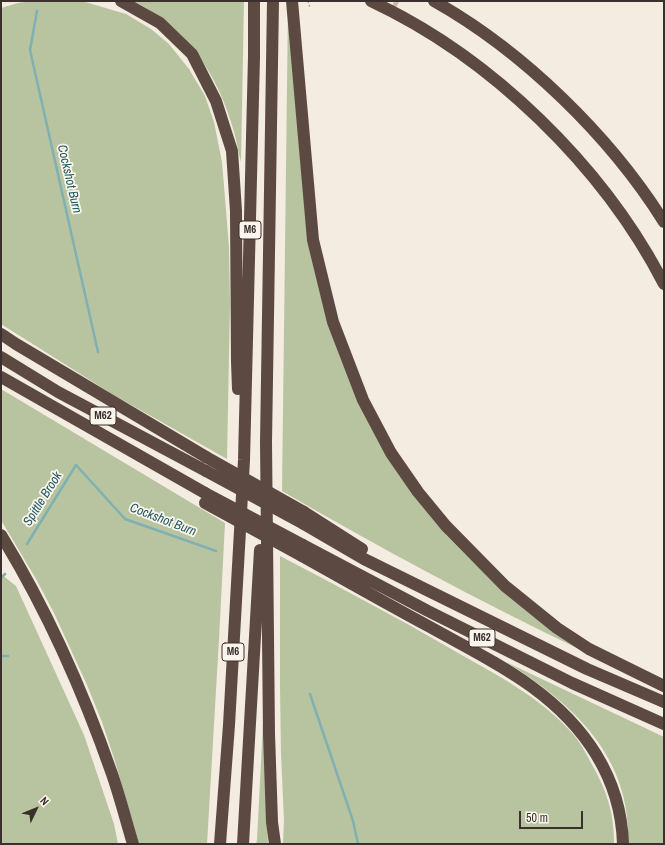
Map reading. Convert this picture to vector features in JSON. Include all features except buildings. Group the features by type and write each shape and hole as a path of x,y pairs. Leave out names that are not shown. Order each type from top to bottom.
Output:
{"highway":[{"path":"121,1 160,23 192,54 216,101 232,151 236,211 236,361 244,460"},
{"name":"M6","path":"220,844 229,725 244,460 254,57 254,1"},
{"name":"M6","path":"243,844 266,442 273,1"},
{"path":"292,1 313,240 333,322 363,400 391,453 418,492 446,526 505,586 557,628 589,649 664,686"},
{"path":"371,1 395,6 503,87 549,129 615,205 654,265 664,284"},
{"path":"434,1 481,31 521,62 551,89 595,133 634,179 664,222"},
{"path":"1,334 206,457 304,512 412,581"},
{"name":"M62","path":"1,357 58,392 304,524 364,559 412,581 588,669 664,702"},
{"name":"M62","path":"1,377 138,456 205,498 302,551 428,611 572,683 664,724"},
{"path":"266,442 269,734 272,822 275,844"},
{"path":"1,535 21,567 54,630 80,688 112,775 133,844"},
{"path":"302,551 493,662 532,686 558,708 582,734 600,758 612,784 619,809 623,844"}],"path":[{"path":"308,1 310,8"}],"green space":[{"path":"31,1 82,1 126,14 151,29 169,44 189,69 205,96 214,122 222,162 229,247 230,303 227,459 112,394 1,324 1,8"},
{"path":"134,1 244,1 241,162 227,111 210,73 185,40 153,13"},
{"path":"288,6 303,188 340,357 446,535 509,597 581,650 430,574 282,491"},
{"path":"1,389 225,523 207,844 139,844 114,758 102,722 87,685 54,613 1,520"},
{"path":"280,556 389,614 485,668 531,697 559,720 575,736 596,771 605,791 611,811 614,844 283,844 284,820 280,688"},
{"path":"1,574 16,586 84,735 114,824 118,844 1,844"},
{"path":"506,662 664,737 664,844 628,844 627,813 620,785 609,760 594,736 576,715 554,696 531,678"},
{"path":"263,723 268,844 256,844 257,840"}],"waterway":[{"name":"Cockshot Burn","path":"37,11 30,50 98,352"},
{"name":"Cockshot Burn","path":"27,544 76,465 125,519 216,551"},
{"name":"Spittle Brook","path":"1,578 5,574"},
{"path":"1,656 8,656"},
{"name":"Cockshot Burn","path":"310,694 353,821 358,844"}]}
